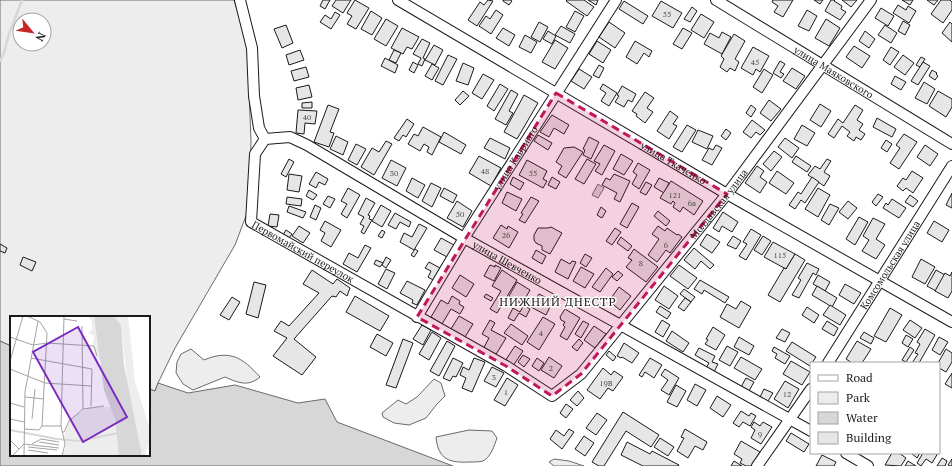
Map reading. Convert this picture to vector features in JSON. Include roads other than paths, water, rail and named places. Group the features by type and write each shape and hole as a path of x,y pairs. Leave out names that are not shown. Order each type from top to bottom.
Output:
{"street":[{"path":"240,0 252,48 254,96 259,128 265,139"},
{"name":"улица Ткаченко","path":"398,0 728,194 881,280 952,322"},
{"name":"улица Кавриаго","path":"417,317 464,238 616,0"},
{"name":"улица Маяковского","path":"716,0 952,144"},
{"name":"Молдавская улица","path":"552,396 582,374 620,325 728,194 870,0"},
{"name":"улица Шевченко","path":"265,139 290,137 307,145 464,238 791,419 810,431"},
{"name":"Первомайский переулок","path":"265,139 255,154 251,222 506,366 552,396"},
{"name":"Комсомольская улица","path":"829,362 952,166"},
{"path":"757,466 810,390"},
{"path":"848,454 868,466"}],"water":[{"path":"598,184 604,188 598,198 592,195"},
{"path":"0,341 10,346 10,456 150,456 150,389 155,391 158,383 188,393 235,385 298,403 325,399 337,422 453,466 0,466"}],"waterway":[{"path":"0,61 22,0"}],"district":[{"name":"НИЖНИЙ ДНЕСТР","path":"558,302"}]}
